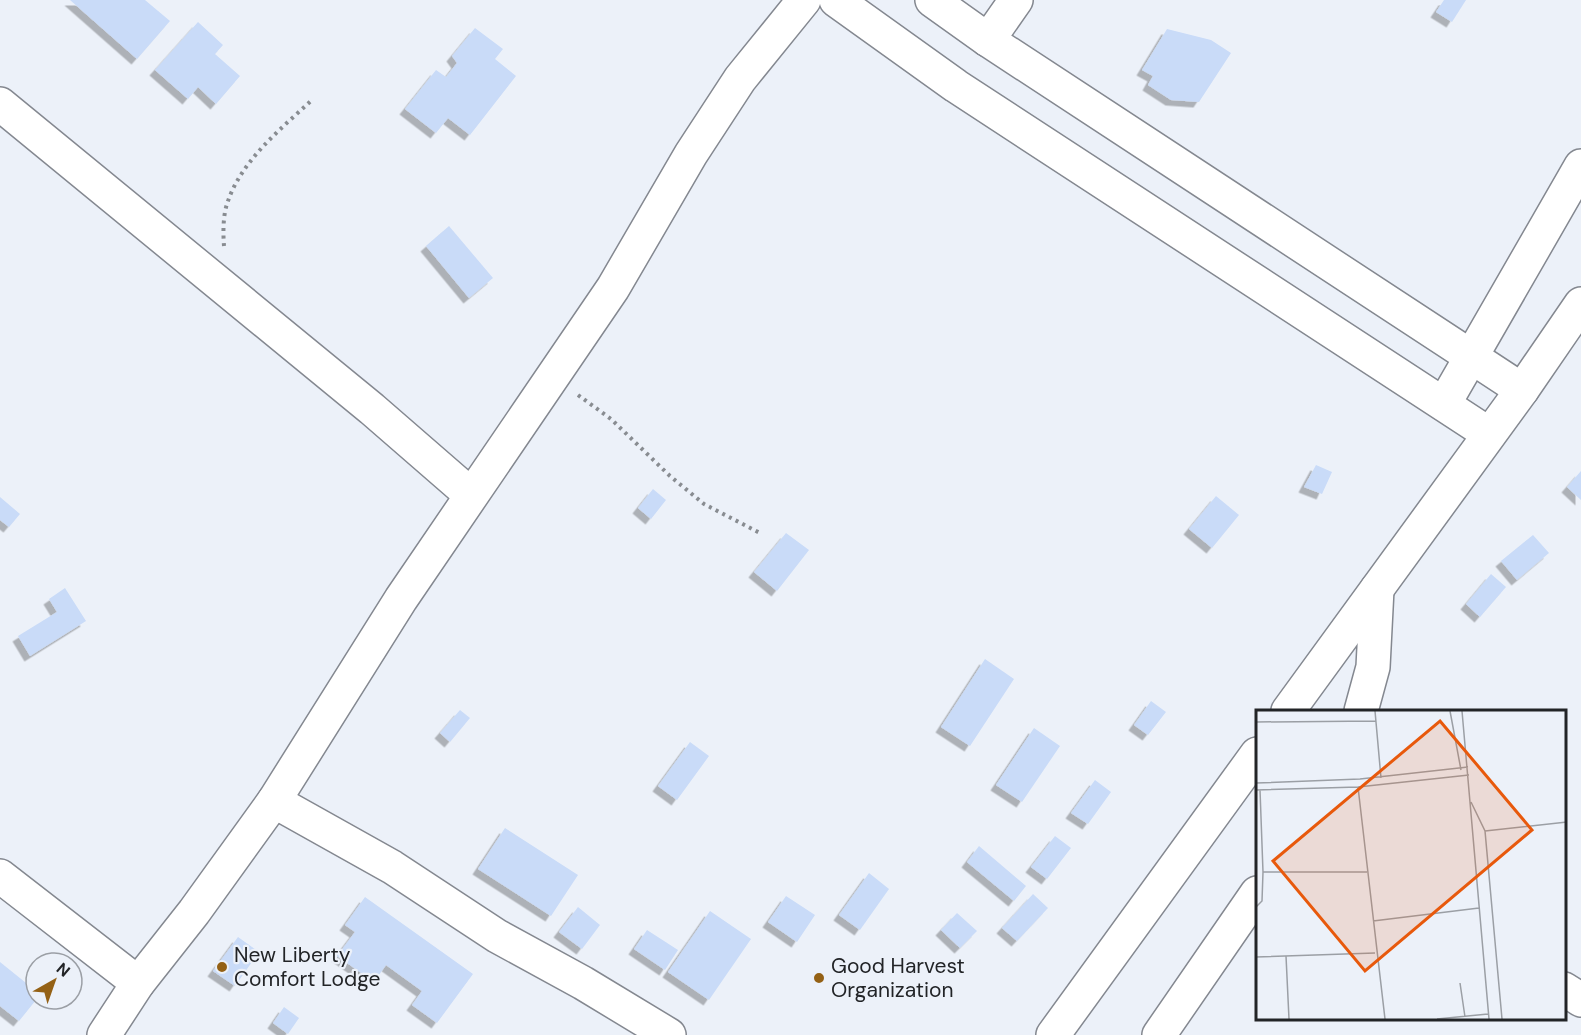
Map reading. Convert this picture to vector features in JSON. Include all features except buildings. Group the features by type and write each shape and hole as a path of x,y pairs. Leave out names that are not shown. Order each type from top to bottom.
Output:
{"main road":[{"path":"104,1035 138,983 194,912 274,801 401,599 613,288 691,154 740,79 804,0"},
{"path":"836,0 966,92 1489,434"},
{"path":"932,0 988,40 1522,390"},
{"path":"988,40 1016,0"},
{"path":"0,104 372,409 471,495"},
{"path":"1444,405 1581,166"},
{"path":"1289,710 1522,390 1581,304"},
{"path":"1361,710 1373,667 1377,589"},
{"path":"1053,1035 1256,755"},
{"path":"274,801 392,867 497,936 583,983 669,1035"},
{"path":"0,876 138,983"},
{"path":"1159,1035 1256,894"},
{"path":"1566,990 1581,1000"}],"path":[{"path":"224,288 223,240 227,205 240,175 264,146 313,99"},
{"path":"552,375 611,419 670,476 704,504 760,533"}],"place":[{"name":"New Liberty Comfort Lodge","path":"222,967"},
{"name":"Good Harvest Organization","path":"819,978"}]}
